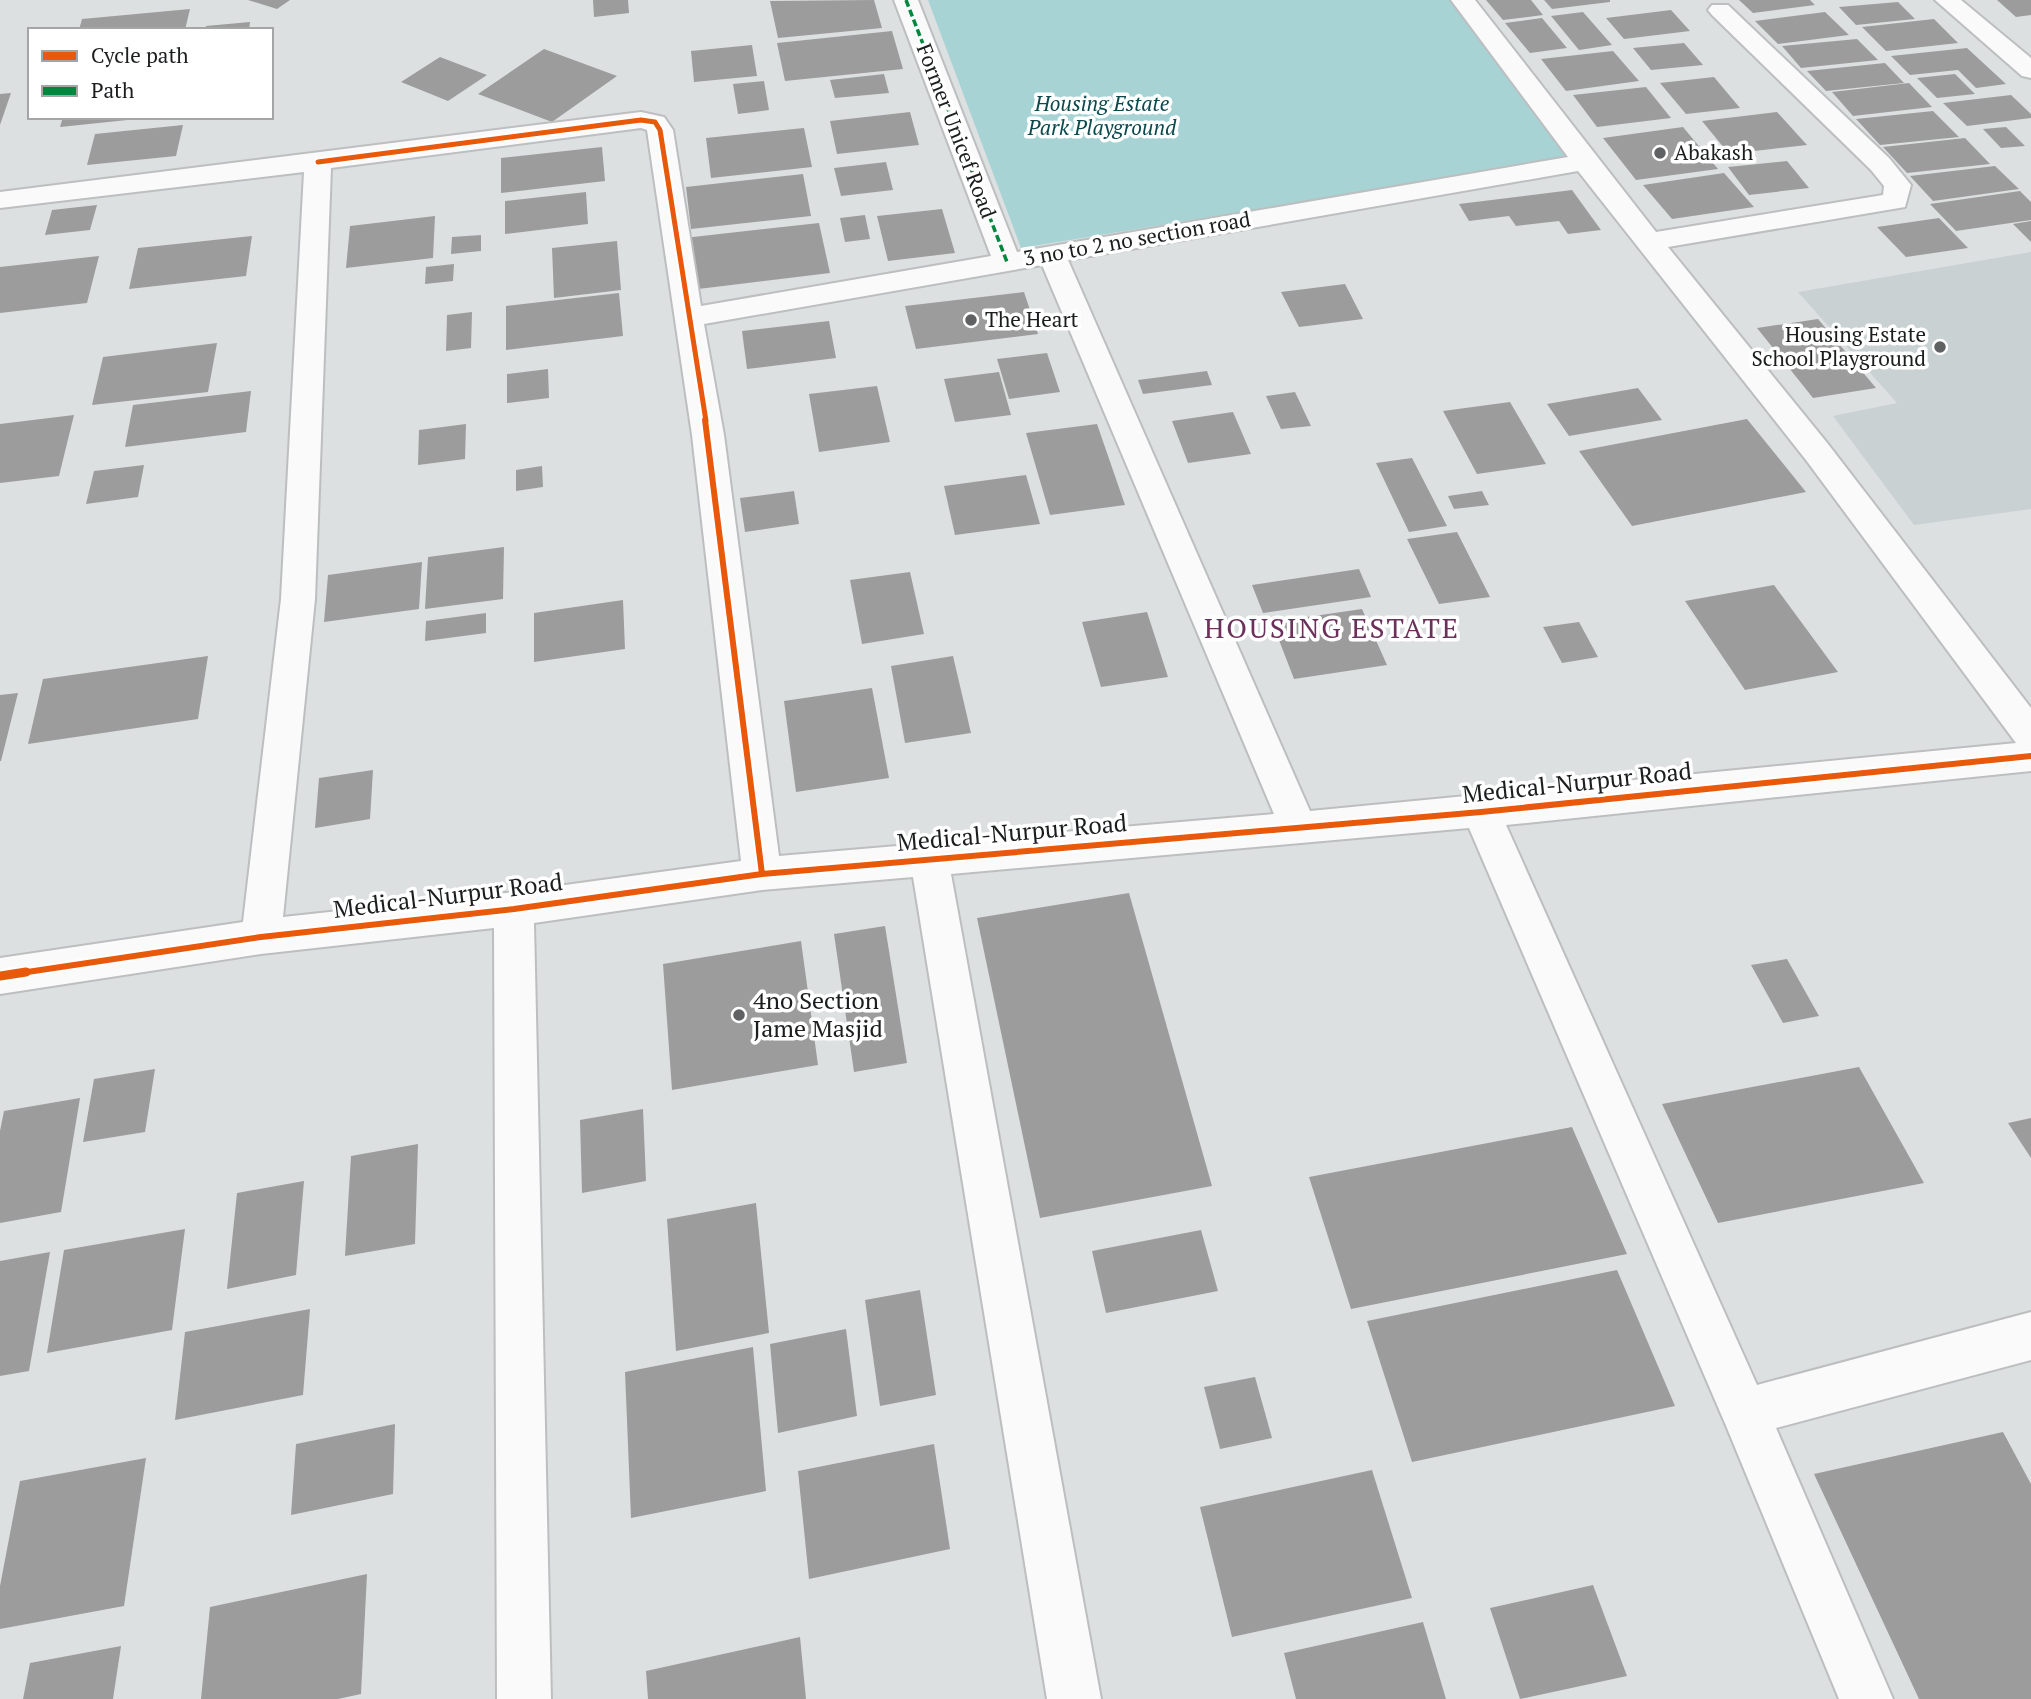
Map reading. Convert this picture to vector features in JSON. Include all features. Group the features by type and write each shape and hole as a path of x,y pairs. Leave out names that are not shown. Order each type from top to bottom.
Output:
{"street":[{"name":"Former Unicef Road","path":"905,0 1007,261"},
{"path":"1463,0 1585,162 1825,462 2031,735"},
{"path":"1947,0 2031,71"},
{"path":"1648,242 1895,201 1898,185 1880,164 1720,10"},
{"path":"0,200 641,120 655,122 660,130 727,571 762,874"},
{"path":"261,937 298,599 318,162"},
{"name":"3 no to 2 no section road","path":"689,317 1585,162"},
{"path":"1051,254 1299,829"},
{"name":"Medical-Nurpur Road","path":"0,976 261,937 514,909 762,874 1481,813 2031,756"},
{"path":"1481,813 1745,1412 1866,1699"},
{"path":"929,858 1074,1699"},
{"path":"514,909 524,1699"},
{"path":"1745,1412 2031,1336"}],"shaded area":[{"name":"Housing Estate School Playground","path":"2031,252 2031,509 1914,525 1833,416 1897,403 1798,292"}],"green space":[{"name":"Housing Estate Park Playground","path":"928,0 1457,0 1571,158 1021,248"}],"building":[{"path":"248,0 290,0 277,9"},
{"path":"593,0 628,0 629,13 594,17"},
{"path":"874,0 882,28 778,38 770,1"},
{"path":"1486,0 1531,0 1543,15 1503,20"},
{"path":"1544,0 1610,0 1610,2 1552,9"},
{"path":"1739,0 1810,0 1815,5 1753,13"},
{"path":"1997,0 2031,0 2031,15 2016,17"},
{"path":"1898,2 1915,19 1856,25 1839,7"},
{"path":"190,9 185,28 80,28 82,19"},
{"path":"1671,10 1690,31 1624,39 1606,18"},
{"path":"1583,12 1612,45 1579,50 1551,16"},
{"path":"1825,12 1849,35 1778,44 1755,21"},
{"path":"1542,18 1567,48 1530,53 1505,23"},
{"path":"1934,19 1958,43 1886,51 1862,27"},
{"path":"250,22 249,28 206,26"},
{"path":"892,31 903,69 785,81 777,43"},
{"path":"1857,39 1878,60 1801,68 1782,46"},
{"path":"1684,43 1703,65 1651,70 1633,48"},
{"path":"752,45 757,76 694,82 691,51"},
{"path":"1967,48 2006,84 1976,88 1958,70 1910,75 1891,56"},
{"path":"544,49 617,76 552,122 478,94"},
{"path":"1613,51 1639,81 1566,91 1541,59"},
{"path":"440,57 487,75 448,101 401,82"},
{"path":"1885,63 1904,83 1826,91 1807,71"},
{"path":"884,74 889,93 835,98 830,80"},
{"path":"1955,74 1975,94 1937,98 1917,78"},
{"path":"1714,77 1740,108 1686,114 1660,83"},
{"path":"764,81 769,110 738,114 733,84"},
{"path":"1909,83 1932,107 1853,116 1832,92"},
{"path":"1646,87 1671,118 1597,127 1573,95"},
{"path":"11,93 0,125 0,94"},
{"path":"2011,95 2031,114 2031,118 1967,126 1943,103"},
{"path":"1933,111 1959,137 1880,145 1856,119"},
{"path":"910,112 919,145 837,154 830,121"},
{"path":"1777,112 1807,145 1729,154 1702,121"},
{"path":"62,119 137,119 60,127"},
{"path":"183,125 176,156 87,165 95,134"},
{"name":"Abakash","path":"1683,127 1718,169 1636,180 1603,138"},
{"path":"2006,127 2025,146 2001,148 1983,129"},
{"path":"804,128 812,167 711,178 706,138"},
{"path":"1965,138 1990,164 1907,173 1883,147"},
{"path":"602,147 605,181 501,193 501,158"},
{"path":"1787,161 1809,188 1749,195 1728,167"},
{"path":"886,162 893,190 841,196 834,168"},
{"path":"1995,166 2019,189 1933,201 1910,176"},
{"path":"1724,173 1754,207 1672,219 1643,185"},
{"path":"803,174 811,216 691,229 686,187"},
{"path":"1572,190 1601,230 1568,234 1559,221 1516,226 1509,216 1469,221 1459,204"},
{"path":"2020,191 2031,202 2031,220 1956,231 1930,204"},
{"path":"586,192 588,224 505,234 505,201"},
{"path":"97,205 90,230 45,235 52,210"},
{"path":"942,209 955,253 888,261 877,216"},
{"path":"865,215 870,239 845,242 840,218"},
{"path":"435,216 433,258 346,268 350,226"},
{"path":"1939,218 1968,248 1906,257 1877,227"},
{"path":"2031,221 2031,242 2013,224"},
{"path":"819,223 830,273 690,290 684,238"},
{"path":"481,235 481,251 451,254 452,237"},
{"path":"252,236 246,276 129,289 138,248"},
{"path":"617,241 621,290 554,298 552,248"},
{"path":"99,256 87,303 0,313 0,267"},
{"path":"454,264 453,281 425,284 426,267"},
{"path":"1345,284 1363,319 1299,327 1281,292"},
{"name":"The Heart","path":"1024,292 1038,334 916,349 905,306"},
{"path":"619,293 623,336 506,350 506,306"},
{"path":"472,312 471,348 446,351 447,315"},
{"path":"1818,319 1876,388 1813,398 1757,328"},
{"path":"829,321 836,358 747,369 742,331"},
{"path":"217,343 208,392 92,405 103,357"},
{"path":"1047,353 1060,392 1009,399 997,359"},
{"path":"548,369 549,398 507,403 507,374"},
{"path":"1207,371 1212,385 1143,394 1138,380"},
{"path":"999,372 1011,415 955,422 944,379"},
{"path":"877,386 890,442 819,452 809,394"},
{"path":"1638,388 1662,420 1569,436 1547,404"},
{"path":"251,391 246,432 125,447 133,405"},
{"path":"1295,392 1311,426 1281,429 1266,396"},
{"path":"1510,402 1546,464 1477,474 1443,411"},
{"path":"1233,412 1251,454 1188,463 1172,421"},
{"path":"74,415 59,476 0,483 0,424"},
{"path":"1747,419 1806,492 1632,526 1579,451"},
{"path":"466,424 465,459 418,465 419,430"},
{"path":"1097,424 1125,505 1050,515 1026,433"},
{"path":"1412,458 1447,526 1409,532 1376,463"},
{"path":"144,465 138,497 86,504 94,471"},
{"path":"542,466 543,487 516,491 516,470"},
{"path":"1026,475 1040,524 955,535 944,486"},
{"path":"794,491 799,524 745,532 740,498"},
{"path":"1482,491 1489,505 1454,509 1448,496"},
{"path":"1457,532 1490,597 1439,604 1407,539"},
{"path":"504,547 503,599 425,609 428,557"},
{"path":"422,562 419,609 324,622 328,575"},
{"path":"1359,569 1371,597 1263,613 1252,585"},
{"path":"910,572 924,634 862,644 850,580"},
{"path":"1774,585 1838,672 1745,690 1685,601"},
{"path":"623,600 625,649 534,662 534,613"},
{"path":"1362,609 1387,665 1294,679 1272,622"},
{"path":"1147,612 1168,677 1101,687 1082,622"},
{"path":"486,613 486,633 425,641 426,621"},
{"path":"1579,622 1598,657 1562,663 1543,627"},
{"path":"208,656 198,719 28,744 43,679"},
{"path":"953,656 971,733 905,743 891,666"},
{"path":"872,688 889,778 796,792 784,701"},
{"path":"18,693 1,761 0,761 0,695"},
{"path":"373,770 370,819 315,828 319,778"},
{"path":"1129,893 1212,1186 1040,1218 977,918"},
{"path":"885,926 907,1063 854,1072 834,934"},
{"name":"4no Section Jame Masjid","path":"801,941 818,1065 672,1090 663,964"},
{"path":"1787,959 1819,1016 1783,1023 1751,965"},
{"path":"1859,1067 1924,1183 1718,1223 1662,1104"},
{"path":"155,1069 145,1132 83,1142 94,1079"},
{"path":"80,1098 61,1212 0,1223 0,1131 4,1111"},
{"path":"643,1109 646,1181 582,1193 580,1120"},
{"path":"2031,1118 2031,1158 2008,1123"},
{"path":"1572,1127 1627,1254 1351,1309 1309,1177"},
{"path":"418,1144 415,1244 345,1256 351,1156"},
{"path":"304,1181 296,1275 227,1289 237,1193"},
{"path":"756,1203 769,1333 676,1351 667,1219"},
{"path":"185,1229 172,1330 47,1353 64,1250"},
{"path":"1201,1230 1218,1291 1106,1313 1092,1251"},
{"path":"50,1252 29,1371 0,1376 0,1261"},
{"path":"1617,1270 1675,1406 1412,1462 1367,1321"},
{"path":"920,1290 936,1395 880,1406 865,1300"},
{"path":"310,1309 303,1395 175,1420 185,1332"},
{"path":"846,1329 857,1416 778,1433 770,1344"},
{"path":"753,1347 766,1491 631,1518 625,1372"},
{"path":"1255,1377 1272,1438 1220,1449 1204,1387"},
{"path":"395,1424 393,1494 291,1515 296,1444"},
{"path":"2003,1432 2031,1484 2031,1699 1919,1699 1814,1474"},
{"path":"934,1444 950,1549 809,1579 798,1471"},
{"path":"146,1458 124,1606 0,1629 0,1586 20,1481"},
{"path":"1372,1470 1412,1598 1232,1637 1200,1507"},
{"path":"367,1574 361,1694 338,1699 201,1699 210,1607"},
{"path":"1593,1585 1627,1676 1520,1699 1490,1608"},
{"path":"1423,1622 1446,1699 1296,1699 1284,1653"},
{"path":"800,1637 806,1699 648,1699 646,1671"},
{"path":"121,1646 113,1699 23,1699 30,1663"}],"marked path":[{"path":"906,0 1007,262"}],"cycle path":[{"path":"318,162 641,120 655,122 660,130 708,435 762,874"},
{"path":"0,976 261,937 514,909 762,874 1481,812 2031,756"}],"place":[{"name":"Abakash","path":"1660,153"},
{"name":"The Heart","path":"971,320"},
{"name":"Housing Estate School Playground","path":"1940,347"},
{"name":"4no Section Jame Masjid","path":"739,1015"}],"district":[{"name":"HOUSING ESTATE","path":"1332,628"}]}
